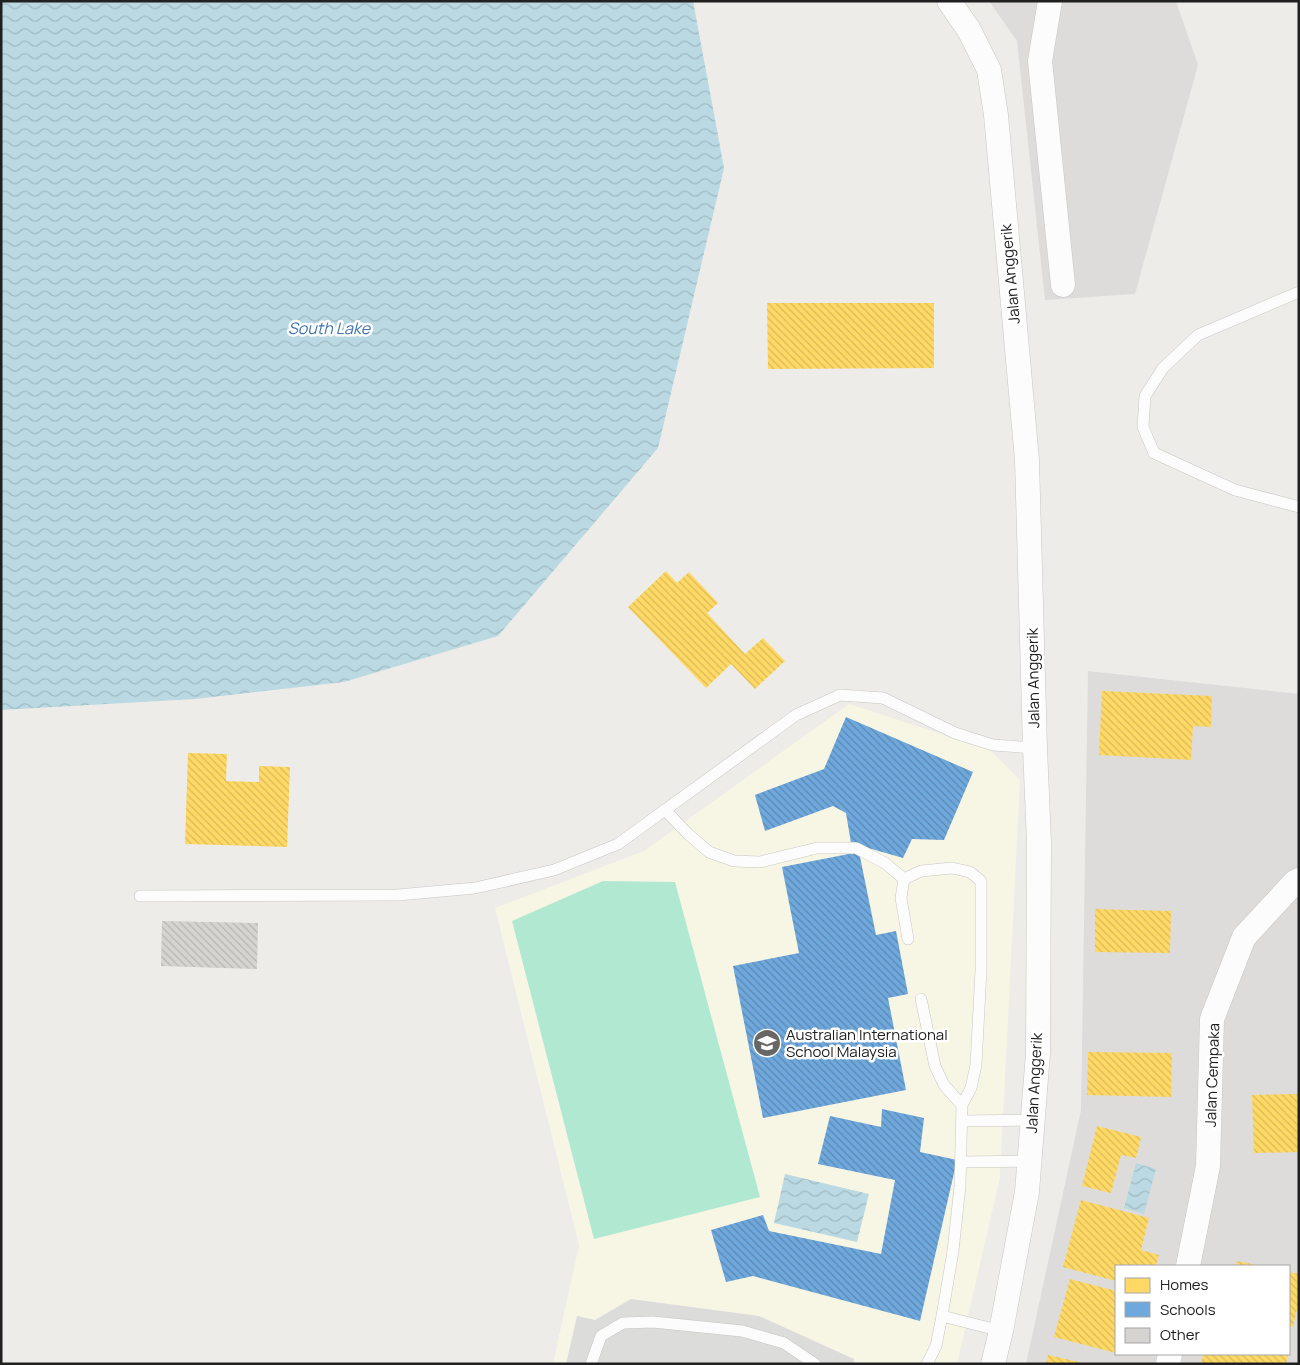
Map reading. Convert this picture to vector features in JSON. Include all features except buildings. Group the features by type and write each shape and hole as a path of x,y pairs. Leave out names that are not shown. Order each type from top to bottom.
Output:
{"street":[{"name":"Jalan Anggerik","path":"949,1 969,30 990,70 996,116 1027,460 1039,843 1038,1053 1027,1192 993,1364"},
{"path":"1050,1 1040,61 1063,285"},
{"name":"Jalan Cempaka","path":"1188,1265 1208,1166 1212,1019 1244,937 1299,880"}],"lane":[{"path":"1299,292 1198,335 1162,368 1145,396 1143,427 1154,452 1235,490 1299,506"},
{"path":"140,896 398,895 475,888 554,870 618,844 796,715 840,695 883,698 956,733 993,745 1035,748"},
{"path":"665,810 708,852 734,861 760,862 817,848 856,848 885,863 904,879"},
{"path":"904,879 921,872 952,868 970,872 981,881 981,970 976,1065 971,1088 962,1105 960,1186 953,1251 936,1346 927,1364"},
{"path":"904,879 901,898 908,939"},
{"path":"921,999 935,1066 944,1085 962,1105"},
{"path":"962,1121 1032,1120"},
{"path":"961,1162 1029,1161"},
{"path":"942,1316 1001,1330"},
{"path":"591,1364 601,1336 623,1322 653,1322 742,1331 784,1343 815,1364"}],"shaded area":[{"path":"989,1 1176,1 1198,65 1135,294 1045,300 1017,41"},
{"path":"1088,671 1299,694 1299,1364 1026,1364 1081,1110"},
{"name":"Australian International School Malaysia","path":"849,704 990,750 1020,780 1000,1177 957,1364 553,1364 579,1245 495,908 644,851"},
{"path":"631,1299 759,1316 854,1359 854,1364 566,1364 577,1316 595,1320"}],"green space":[{"path":"603,881 675,882 760,1197 594,1239 512,921"}],"water":[{"name":"South Lake","path":"1,1 693,1 724,168 658,448 498,636 344,682 195,699 1,710"},
{"path":"1136,1163 1156,1169 1144,1214 1124,1208"},
{"path":"785,1174 869,1194 857,1242 774,1223"}],"place":[{"name":"Australian International School Malaysia","path":"767,1043"}]}
